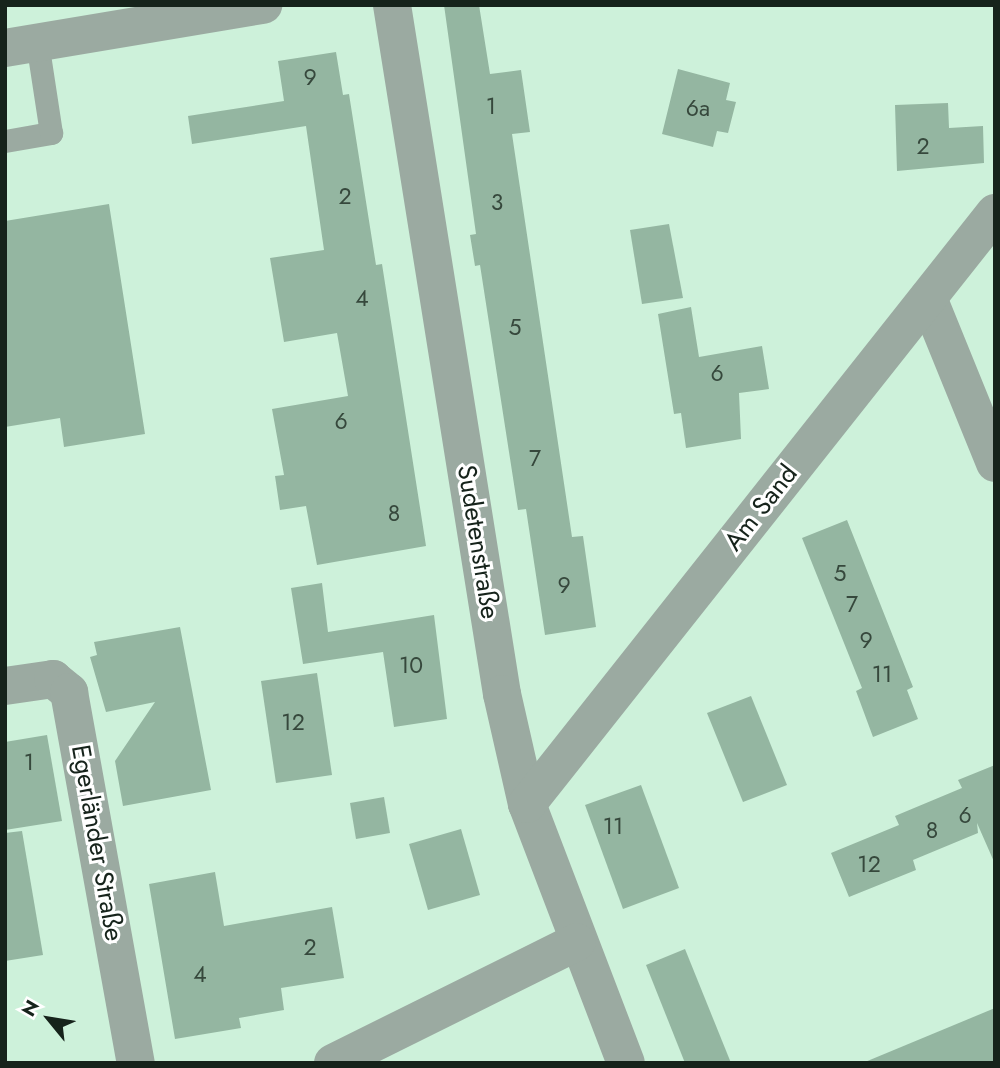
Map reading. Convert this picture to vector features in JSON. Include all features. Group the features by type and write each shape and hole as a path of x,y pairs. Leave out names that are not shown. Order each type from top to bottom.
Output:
{"street":[{"path":"21,45 113,17 263,5"},
{"name":"Sudetenstraße","path":"393,5 502,694 527,804 577,942 626,1063"},
{"name":"Am Sand","path":"527,804 995,213"},
{"path":"928,298 995,463"},
{"name":"Egerländer Straße","path":"5,686 53,679 69,692 136,1063"},
{"path":"333,1063 577,942"}],"lane":[{"path":"5,141 51,133 21,45"}],"building":[{"path":"444,5 479,5 490,74 521,70 530,132 512,134 572,537 583,536 596,627 545,635 526,509 518,510 480,265 475,266 470,235 476,234"},
{"path":"336,52 343,95 349,94 376,265 382,264 426,546 317,565 306,506 280,510 275,476 284,475 272,409 348,396 337,333 284,342 270,258 324,250 306,126 192,144 188,116 284,101 278,61"},
{"path":"678,69 730,83 726,100 736,102 728,133 717,131 713,147 662,134"},
{"path":"948,103 949,128 983,126 984,163 897,171 895,105"},
{"path":"109,204 145,434 64,447 60,418 5,427 5,221"},
{"path":"669,224 683,298 642,304 630,230"},
{"path":"691,307 699,357 762,346 769,389 739,393 741,439 686,448 681,413 674,414 658,314"},
{"path":"847,520 913,687 907,690 918,719 873,737 856,691 862,688 802,538"},
{"path":"322,583 328,632 434,615 447,719 394,727 383,652 303,664 291,588"},
{"path":"180,627 211,790 123,806 115,761 155,702 106,712 90,657 97,655 94,642"},
{"path":"317,673 332,775 276,783 261,681"},
{"path":"751,696 787,785 743,802 707,713"},
{"path":"47,735 62,821 5,830 5,742"},
{"path":"995,765 995,864 977,823 978,833 913,860 916,870 849,897 831,853 899,825 895,816 962,788 958,780"},
{"path":"641,785 679,888 623,909 585,805"},
{"path":"384,797 390,833 356,839 350,803"},
{"path":"461,829 480,895 428,910 409,844"},
{"path":"22,831 43,955 5,961 5,833"},
{"path":"215,872 224,926 332,907 344,978 281,988 284,1010 239,1018 241,1028 175,1039 149,884"},
{"path":"685,949 731,1063 685,1063 646,965"},
{"path":"995,1008 995,1063 865,1063 865,1062"}]}
